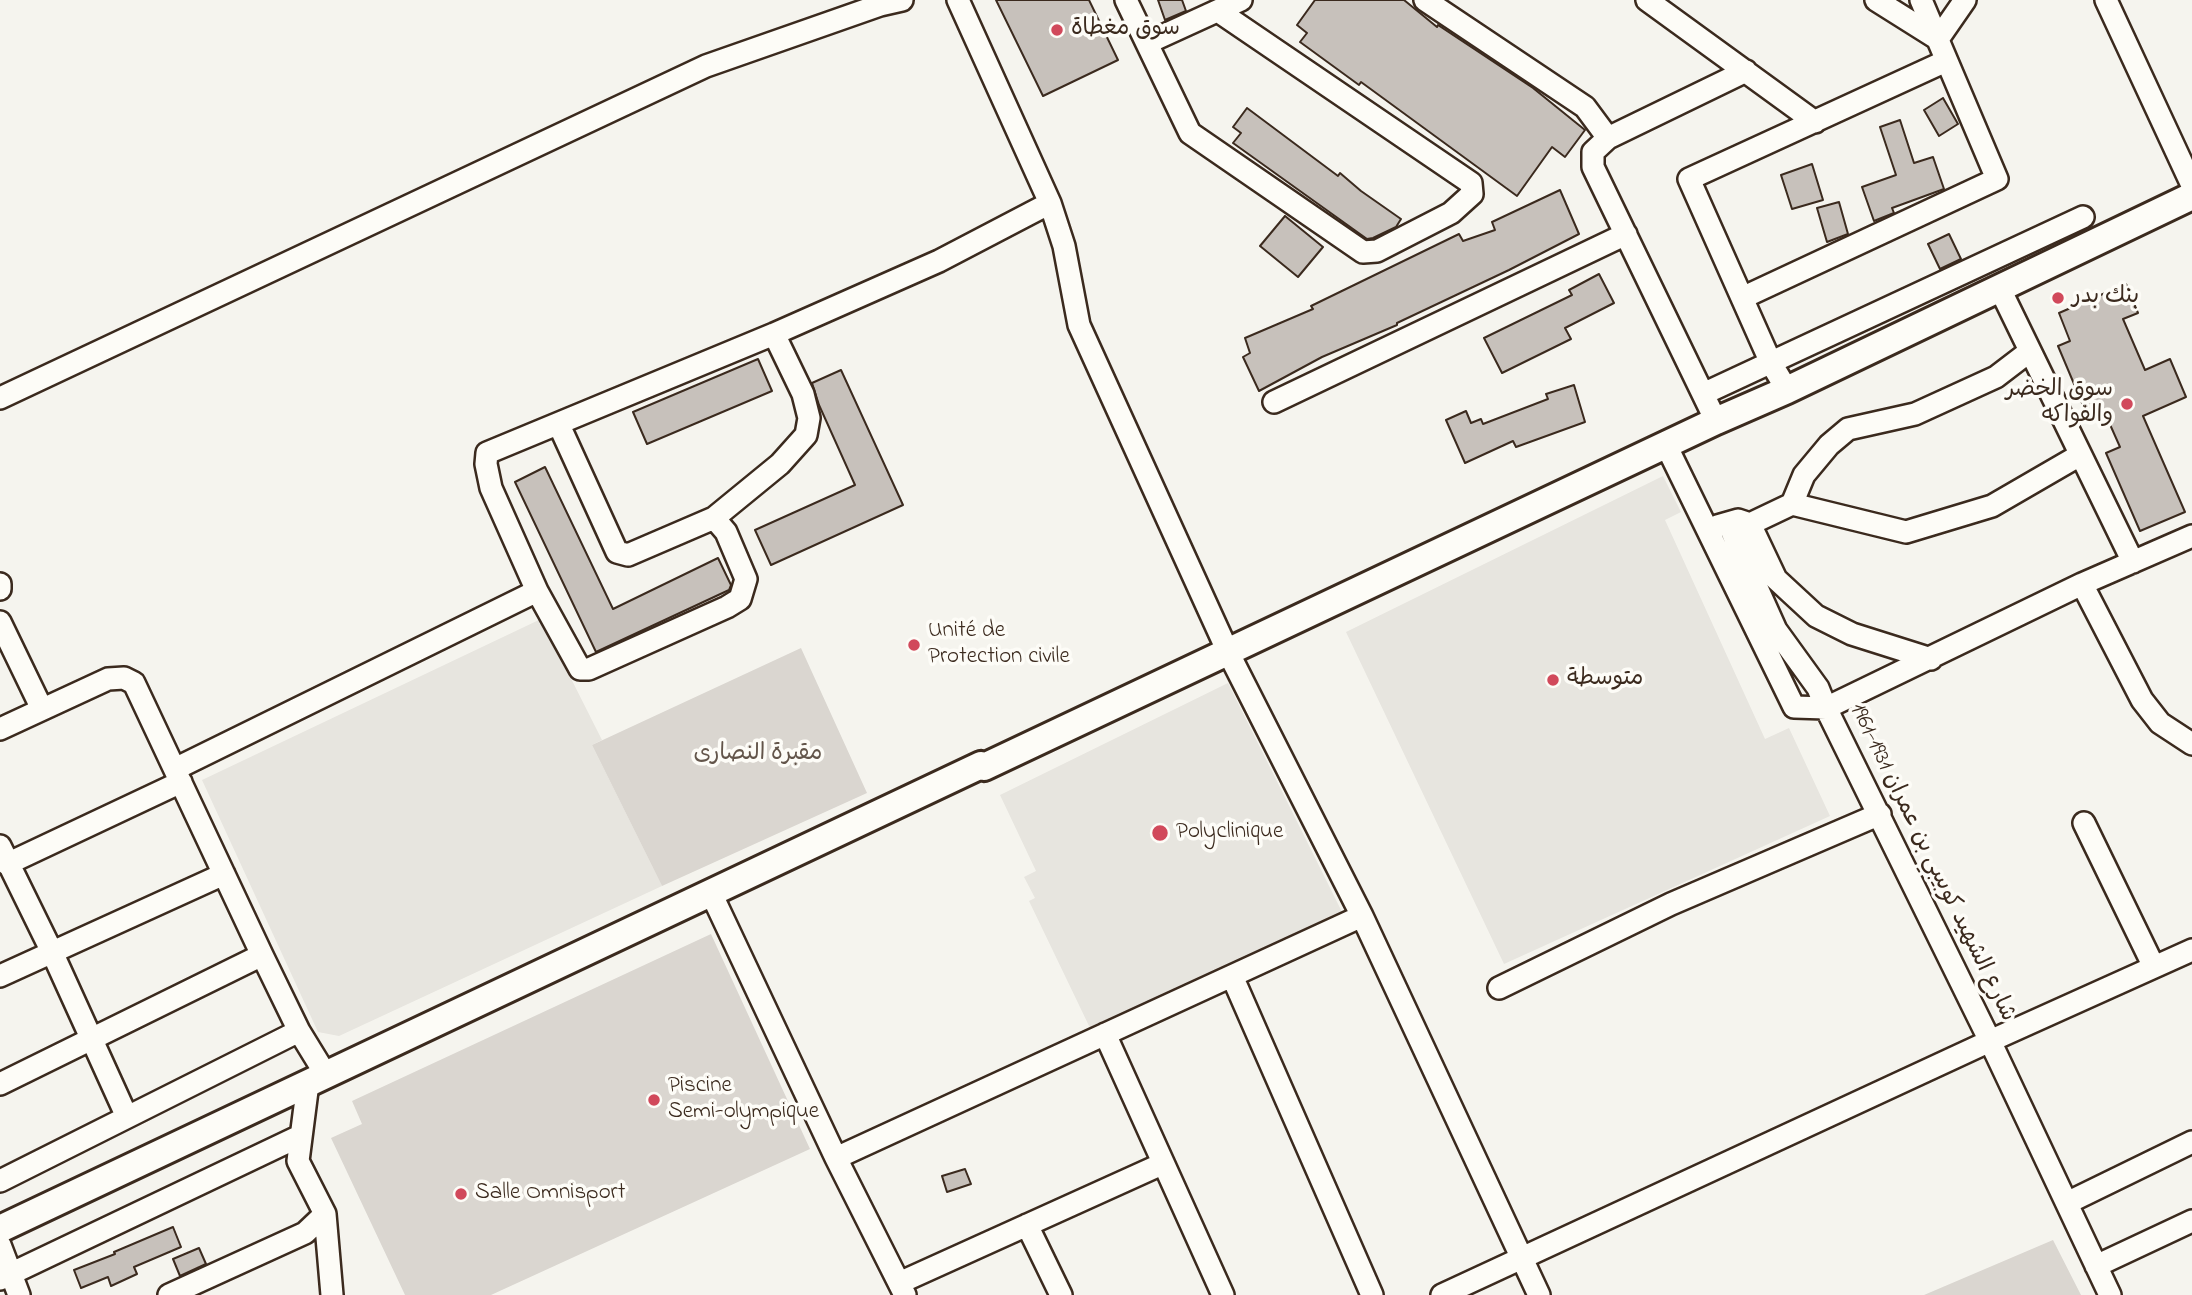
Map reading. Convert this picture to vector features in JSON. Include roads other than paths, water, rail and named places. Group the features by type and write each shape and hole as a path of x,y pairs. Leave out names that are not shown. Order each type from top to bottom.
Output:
{"main road":[{"path":"0,1229 1716,421 1787,390 2192,196"}],"street":[{"path":"0,398 706,66 880,5 902,0"},
{"path":"958,0 1050,203 1064,246 1079,325 1228,652 1362,916 1539,1295"},
{"path":"1126,0 1189,133 1363,252 1377,251 1451,214 1472,194 1471,183 1218,11"},
{"path":"1147,43 1241,0"},
{"path":"1425,0 1585,107 1608,138"},
{"path":"1647,0 1815,122"},
{"path":"1876,0 1938,39"},
{"path":"1742,298 1997,179 1921,0"},
{"path":"1938,39 1965,0"},
{"path":"2106,0 2192,185"},
{"path":"1787,390 1771,363 1689,179 1946,61"},
{"path":"1716,421 1593,167 1593,152 1608,138 1746,71"},
{"path":"714,518 726,532 746,579 740,599 589,669 580,669 537,592 491,488 486,464 487,453 774,334 939,261 1050,203"},
{"path":"1703,394 2084,217"},
{"path":"1274,402 1626,234"},
{"path":"1999,287 2133,562"},
{"path":"559,425 617,552 628,555 714,518 780,464 806,435 809,418 803,394 774,334"},
{"path":"1792,503 1804,475 1829,445 1848,429 1914,414 1996,377 2031,351"},
{"name":"شارع الشهيد كوبيبي بن عمران 1931-1961","path":"1666,445 1794,707 1826,708 1990,1041 2110,1295"},
{"path":"1706,529 1739,523 1792,503 1906,531 1992,506 2080,455"},
{"path":"1739,523 1776,579 1815,616 1852,634 1931,659"},
{"path":"1739,523 1776,630 1818,688 1826,708 2082,584 2192,536"},
{"path":"2082,584 2142,700 2160,723 2192,744"},
{"path":"127,1117 52,952 4,855 178,776 537,592"},
{"path":"0,621 42,709"},
{"path":"0,729 108,679 124,678 134,683 299,1031 317,1079 300,1136 298,1161 325,1214 332,1295"},
{"path":"1499,988 1671,904 1880,814"},
{"path":"2084,823 2154,967"},
{"path":"0,976 224,874"},
{"path":"711,893 836,1158 902,1289 1027,1225 1162,1164"},
{"path":"836,1158 1362,916"},
{"path":"1442,1295 2192,950"},
{"path":"0,1084 262,955"},
{"path":"1232,976 1372,1295"},
{"path":"0,1181 299,1031"},
{"path":"1105,1034 1223,1295"},
{"path":"5,1276 300,1136"},
{"path":"2067,1203 2192,1142"},
{"path":"169,1295 305,1233 325,1214"},
{"path":"2096,1266 2192,1221"},
{"path":"1027,1225 1061,1295"},
{"path":"0,1245 5,1276 19,1295"}],"place":[{"name":"سوق مغطاة","path":"1057,30"},
{"name":"بنك بدر","path":"2058,298"},
{"name":"سوق الخضر والفواكه","path":"2127,404"},
{"name":"Unité de Protection civile","path":"914,645"},
{"name":"متوسطة","path":"1553,680"},
{"name":"Polyclinique","path":"1160,833"},
{"name":"Piscine Semi-olympique","path":"654,1100"},
{"name":"Salle Omnisport","path":"461,1194"}],"park label":[{"name":"مقبرة النصارى","path":"758,755"}]}
